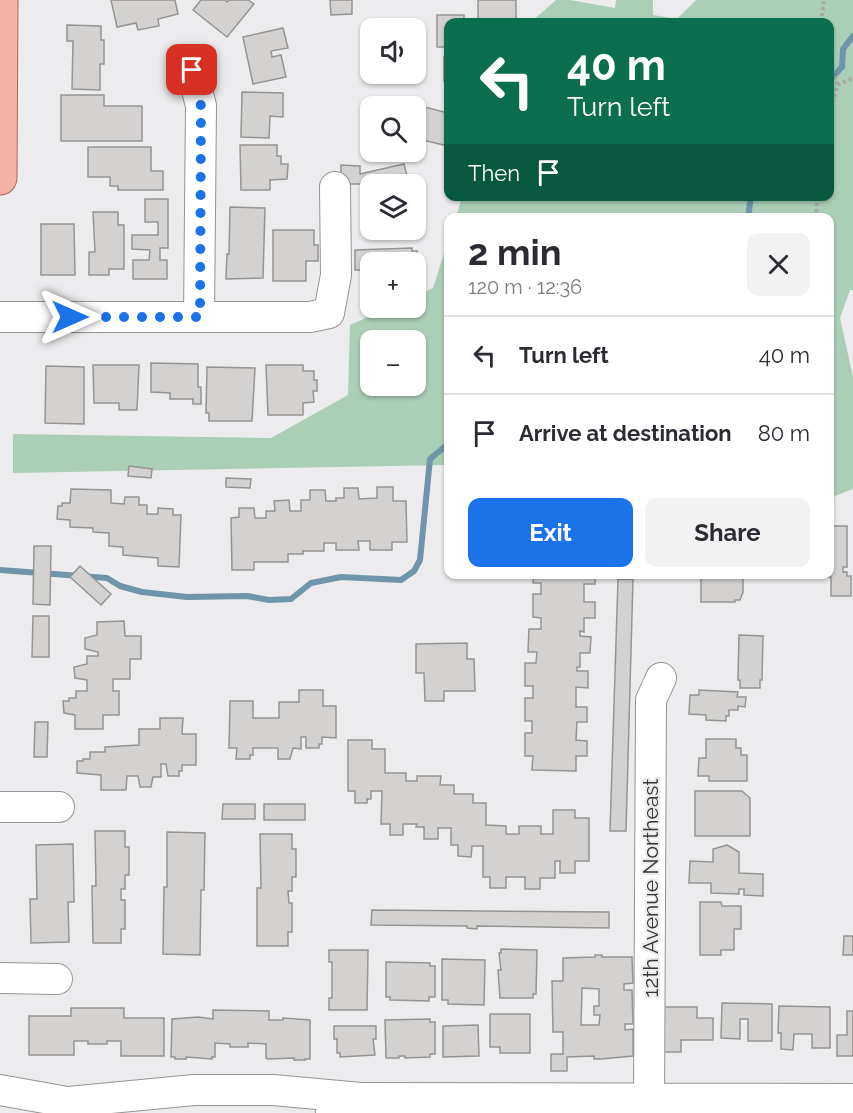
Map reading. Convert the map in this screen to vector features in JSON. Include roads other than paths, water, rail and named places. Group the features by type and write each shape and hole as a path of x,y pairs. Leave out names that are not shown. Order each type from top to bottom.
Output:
{"main road":[{"path":"0,178 1,0"}],"street":[{"path":"192,70 201,106 200,317"},
{"path":"0,317 310,317 328,313 336,275 335,187"},
{"name":"12th Avenue Northeast","path":"649,1100 651,700 661,678"},
{"path":"0,807 59,807"},
{"path":"0,978 57,979"},
{"path":"0,1090 130,1113"},
{"path":"69,1102 194,1090 273,1090 364,1098 853,1099"},
{"path":"331,1113 364,1098"}],"waterway":[{"path":"834,76 842,67 843,49 853,36"},
{"path":"749,213 750,201"},
{"path":"0,570 107,578 120,586 142,592 187,597 247,596 269,600 291,599 311,583 341,577 401,580 414,571 420,560 430,459 444,447"}]}
